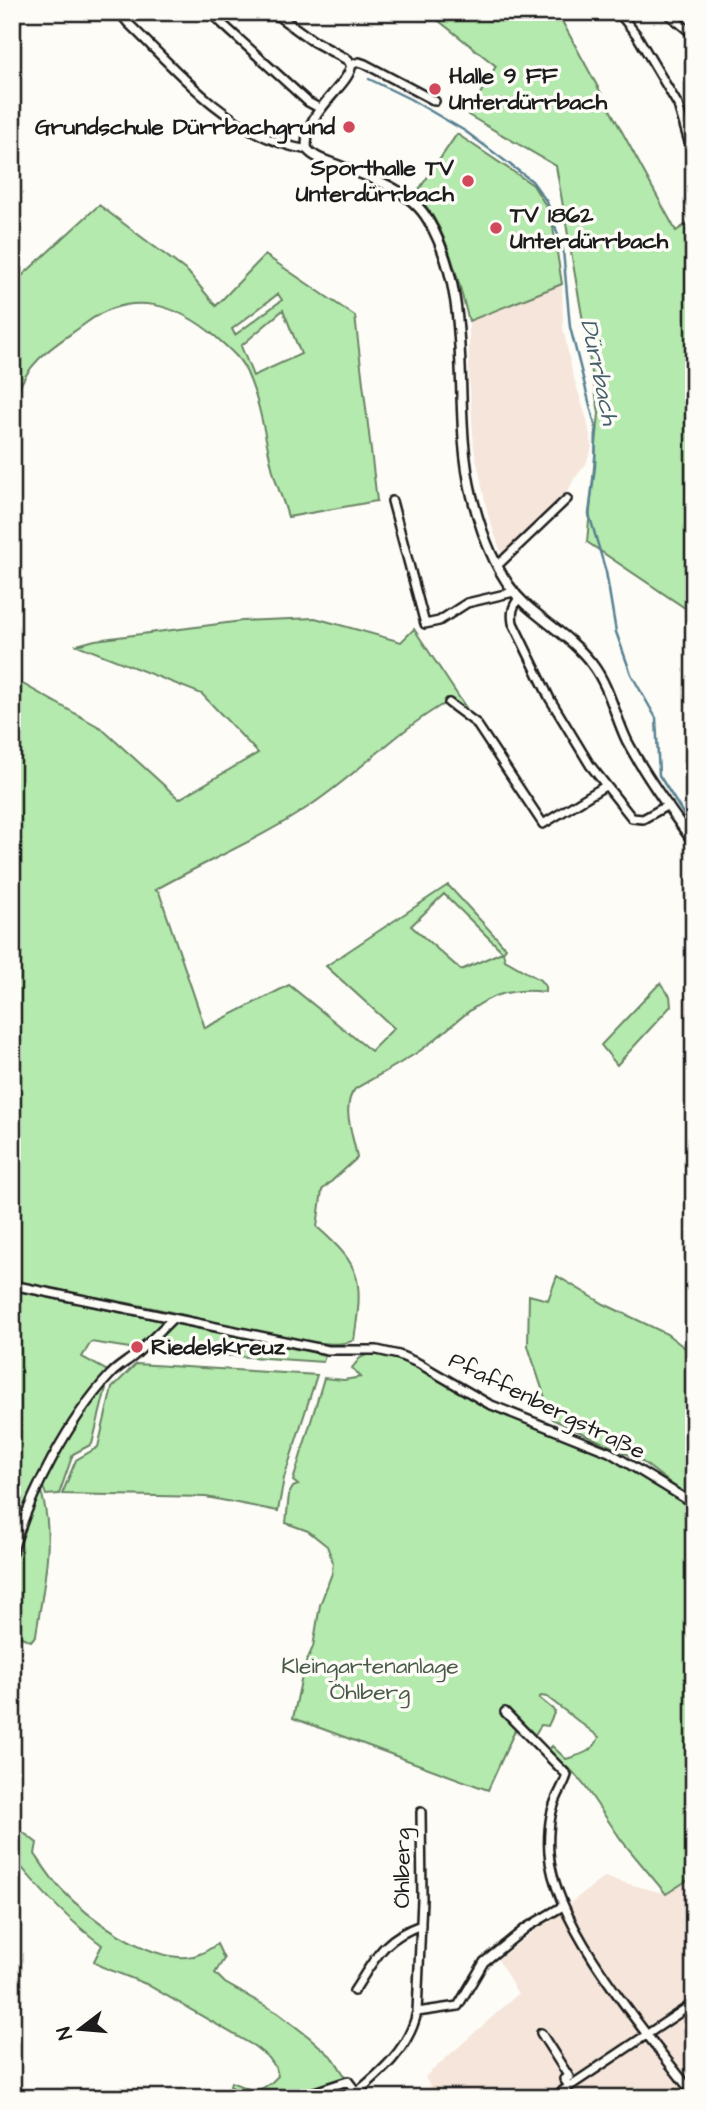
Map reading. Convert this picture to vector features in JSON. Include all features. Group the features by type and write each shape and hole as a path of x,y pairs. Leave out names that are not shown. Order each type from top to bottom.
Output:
{"street":[{"path":"120,12 128,23 224,113 268,139 307,149"},
{"path":"273,12 313,41 348,60 351,65 349,75 319,108 306,142 307,149 316,157 370,177 417,206 430,223 446,262 454,299 462,373 465,444 472,495 498,565 517,595 569,639 593,665 628,741 694,843"},
{"path":"618,12 636,34 678,105 694,159"},
{"path":"666,12 694,35"},
{"path":"216,18 308,102 319,108"},
{"path":"351,65 359,62 365,64 435,101"},
{"path":"498,565 567,499"},
{"path":"391,501 425,624 439,621 467,603 517,595"},
{"path":"517,595 512,615 513,623 550,699 605,786 627,813 636,819 643,819 668,805"},
{"path":"449,703 476,723 543,824 605,786"},
{"name":"Pfaffenbergstraße","path":"12,1285 328,1350 377,1350 399,1355 489,1404 609,1452 694,1504"},
{"path":"12,1553 20,1526 39,1485 94,1393 111,1373 173,1318"},
{"path":"505,1712 567,1776 553,1806 549,1842 551,1865 563,1906 579,1935 694,2095"},
{"name":"Öhlberg","path":"417,2012 421,1925 421,1812"},
{"path":"350,2098 359,2095 393,2061 413,2029 417,2012 458,2006 484,1962 526,1928 563,1906"},
{"name":"Öhlberg","path":"354,1991 385,1944 402,1932 421,1925"},
{"path":"552,2098 694,2003"},
{"path":"541,2034 569,2077 565,2080 569,2086"},
{"path":"296,2098 348,2081 359,2095"}],"shaded area":[{"path":"562,284 563,328 592,447 586,464 574,479 564,499 502,555 488,515 474,448 469,375 469,321"},
{"path":"694,999 694,1040 686,1034 684,1000"},
{"path":"694,1876 694,2098 436,2098 425,2077 518,1994 498,1959 604,1877 666,1894"}],"green space":[{"path":"438,12 557,12 676,231 694,219 694,614 587,542 599,413 556,166 468,115 496,66 434,17"},
{"name":"TV 1862 Unterdürrbach","path":"457,134 533,185 546,206 553,227 562,284 469,321 444,237 427,207 416,194"},
{"path":"99,205 188,272 216,306 265,255 355,316 377,501 288,517 273,471 256,397 241,363 216,337 186,316 170,309 137,304 103,312 86,323 37,361 22,381 17,394 12,491 12,285","holes":["278,294 282,300 235,335 232,329","283,310 301,354 253,376 241,346"]},
{"path":"315,618 401,642 414,629 476,723 449,703 440,706 311,805 155,890 159,892 205,1028 289,985 371,1051 394,1028 326,966 448,885 506,948 503,952 505,960 540,980 545,986 545,992 506,993 491,998 463,1016 421,1050 355,1089 348,1113 357,1158 322,1190 317,1227 343,1253 356,1276 358,1303 354,1340 340,1343 294,1340 151,1308 12,1282 12,678 101,728 179,799 258,753 202,694 77,645 95,640 242,621","holes":["444,894 502,951 461,970 411,926"]},
{"path":"660,983 670,996 671,1006 617,1065 601,1045"},
{"path":"557,1276 604,1304 667,1334 694,1355 694,1501 640,1460 552,1419 528,1346 529,1295 548,1300"},
{"path":"12,1290 325,1355 323,1362 136,1349 91,1342 82,1357 111,1373 123,1368 107,1384 92,1444 73,1454 59,1494 46,1495 43,1487 39,1486 48,1541 36,1635 31,1641 12,1633"},
{"name":"Kleingartenanlage Öhlberg","path":"377,1350 399,1355 490,1404 609,1452 694,1504 694,1876 666,1894 622,1841 584,1785 572,1771 546,1753 552,1746 566,1759 576,1756 590,1749 599,1737 547,1697 539,1698 555,1711 548,1726 541,1725 532,1739 517,1726 488,1790 293,1718 333,1562 327,1546 308,1531 286,1523 289,1494 293,1487 298,1485 293,1481 324,1378 344,1380 361,1377 352,1368 360,1358"},
{"path":"136,1364 317,1375 284,1478 278,1511 206,1497 62,1494 76,1460 98,1447 112,1388"},
{"path":"12,1824 37,1843 35,1854 61,1889 86,1912 119,1935 154,1952 171,1956 195,1956 217,1944 224,1959 215,1973 225,1983 278,2013 309,2037 334,2059 348,2081 296,2098 251,2098 230,2086 231,2082 256,2092 278,2076 276,2068 269,2058 254,2046 146,1984 100,1966 94,1961 102,1945 55,1905 12,1854"}],"waterway":[{"name":"Dürrbach","path":"369,79 465,131 532,181 547,202 563,250 570,327 596,429 589,514 606,572 616,632 631,674 656,718 659,775 694,831"}],"place":[{"name":"Halle 9 FF Unterdürrbach","path":"435,89"},
{"name":"Grundschule Dürrbachgrund","path":"349,127"},
{"name":"Sporthalle TV Unterdürrbach","path":"468,181"},
{"name":"TV 1862 Unterdürrbach","path":"496,228"},
{"name":"Riedelskreuz","path":"137,1347"}]}
